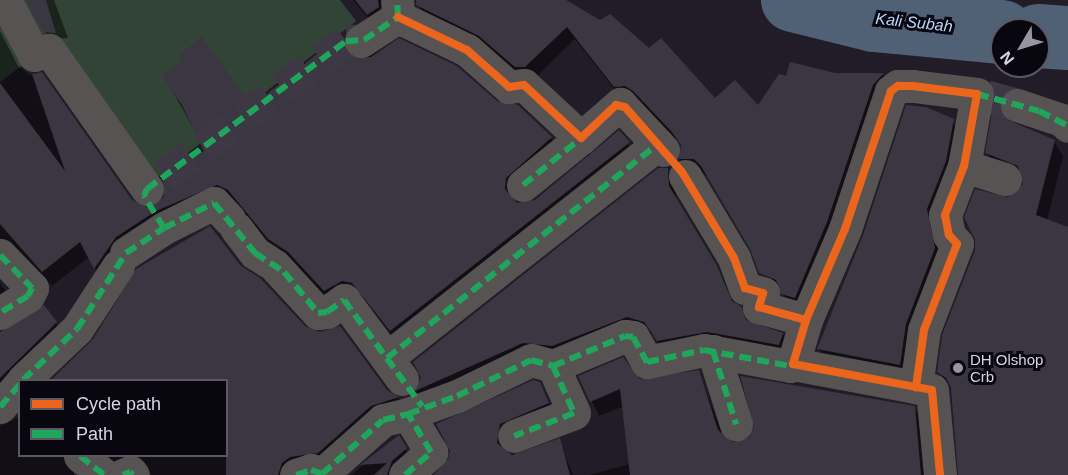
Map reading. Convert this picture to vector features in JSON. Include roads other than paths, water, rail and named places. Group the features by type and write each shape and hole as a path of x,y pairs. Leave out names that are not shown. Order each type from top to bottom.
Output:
{"street":[{"path":"5,0 34,55 49,50 155,183 144,196 164,228"},
{"path":"361,41 398,9 467,50 509,87 524,85 581,138"},
{"path":"793,364 806,320 845,229 891,91 898,86 913,86 982,95 964,166 945,215 949,235 957,244 924,330 924,389 940,475"},
{"path":"296,475 311,471 322,474 383,420 407,392 661,147 620,104 523,185"},
{"path":"1017,105 1062,120 1068,126"},
{"path":"964,166 1005,179"},
{"path":"685,176 734,258 746,288 763,293 759,307 806,320"},
{"path":"25,379 77,328 122,260 164,228 214,203 255,252 271,263 318,313 327,312 344,300 407,392 431,452 405,475"},
{"path":"0,255 32,288 28,296 0,313"},
{"path":"407,392 457,396 531,360 554,366 625,336 633,337 647,362 713,351 924,389"},
{"path":"713,351 736,424"},
{"path":"514,436 574,413 554,366"},
{"path":"0,407 18,386"},
{"path":"81,457 104,475"},
{"path":"123,475 130,472 133,475"}],"waterway":[{"name":"Kali Subah","path":"793,0 874,20 990,31"},
{"name":"Kali Subah","path":"1050,37 1068,38"}],"tunnel":[{"path":"164,176 346,41 361,41"},
{"path":"986,96 1017,105"}],"place":[{"name":"DH Olshop Crb","path":"958,368"}]}
